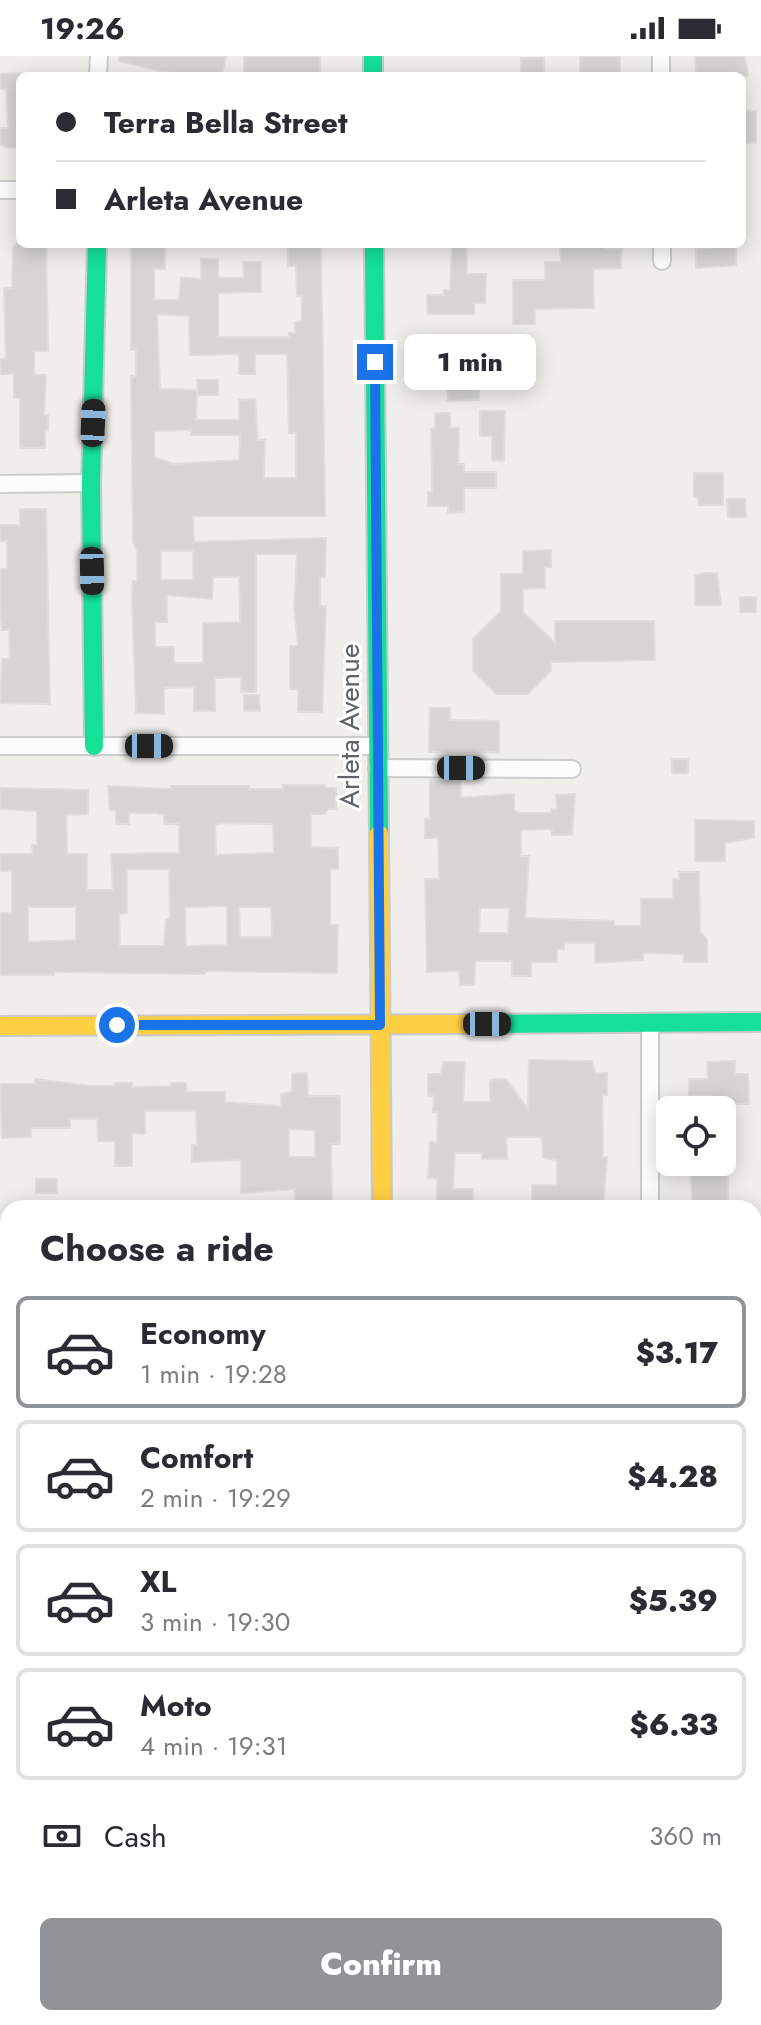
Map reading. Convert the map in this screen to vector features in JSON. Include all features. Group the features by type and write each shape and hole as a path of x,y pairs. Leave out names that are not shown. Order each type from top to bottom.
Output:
{"main road":[{"path":"94,746 91,483 97,248"},
{"name":"Arleta Avenue","path":"374,248 382,1200"},
{"path":"0,1026 761,1022"}],"street":[{"path":"0,484 91,483"},
{"path":"0,746 377,746"},
{"path":"377,768 572,769"},
{"path":"650,1023 650,1200"}],"building":[{"path":"120,56 226,56 223,72 164,72 119,61"},
{"path":"244,56 320,56 320,72 244,72"},
{"path":"580,56 620,56 620,72 580,72"},
{"path":"695,56 745,56 748,76 746,72 696,72"},
{"path":"521,58 544,58 544,72 521,72"},
{"path":"16,73 16,147 0,145 0,128 8,128 6,89 0,89 0,74"},
{"path":"746,111 756,111 756,143 746,143"},
{"path":"16,244 16,248 46,248 48,351 34,351 34,375 46,375 44,415 48,415 48,430 45,430 45,448 20,448 20,398 14,398 14,374 0,374 0,359 6,359 4,288 12,288 13,247"},
{"path":"131,248 165,248 165,269 154,269 154,300 179,300 181,277 201,279 201,259 218,259 218,278 244,278 243,262 261,262 261,292 218,293 218,337 289,337 289,333 295,333 295,322 302,321 302,296 297,296 296,266 288,266 288,248 321,248 325,516 193,516 194,542 326,538 325,577 320,577 320,606 326,606 322,712 298,712 298,689 290,689 290,646 298,646 294,607 297,554 256,554 256,692 241,692 241,677 215,678 215,711 194,711 194,687 164,688 164,714 136,713 132,597 133,581 137,581 137,551 133,542 131,376 136,376 136,350 131,350","holes":["157,314 189,316 190,355 239,354 239,374 255,374 255,354 287,354 289,433 296,433 296,478 264,478 265,440 258,440 255,399 239,400 239,420 196,420 197,390 160,389","191,430 191,435 240,435 239,460 173,464 154,457 154,431","161,551 193,551 193,580 161,580","213,577 239,577 240,622 203,623 203,663 174,663 174,647 155,647 155,622 167,622 167,595 212,599"]},
{"path":"452,248 466,248 467,274 486,274 485,303 474,303 474,314 428,314 427,295 444,295 444,290 450,290"},
{"path":"560,248 621,249 621,268 593,269 594,308 535,309 535,324 513,324 513,280 545,280 545,262 561,262"},
{"path":"736,248 736,265 696,268 696,249"},
{"path":"430,360 474,361 474,370 479,370 479,400 448,401 446,378 430,378"},
{"path":"197,380 218,380 218,395 198,395"},
{"path":"480,411 505,411 504,461 492,460 492,436 480,436"},
{"path":"435,413 450,413 450,428 459,428 458,464 464,464 464,472 496,472 496,488 464,488 464,512 448,513 448,506 428,506 428,492 432,492 431,429 435,428"},
{"path":"694,473 723,473 723,505 698,505 698,497 694,497"},
{"path":"727,499 745,499 746,517 728,517"},
{"path":"20,509 46,509 50,704 0,703 2,659 10,659 9,630 2,630 0,611 0,569 7,569 7,541 0,541 0,525 20,525"},
{"path":"551,550 551,567 545,567 545,588 523,589 523,612 555,643 555,621 654,621 655,660 551,662 551,671 528,694 496,694 473,671 473,639 501,611 501,574 523,574 523,551"},
{"path":"717,573 721,605 695,605 695,576"},
{"path":"740,597 756,597 756,612 740,612"},
{"path":"244,695 259,695 260,711 244,711"},
{"path":"430,708 450,708 450,720 499,721 499,752 429,752"},
{"path":"672,759 688,759 688,773 672,773"},
{"path":"430,780 460,781 461,798 514,794 514,810 519,813 551,813 551,809 557,809 556,795 575,794 572,835 552,835 552,829 521,830 521,856 529,856 525,918 614,921 614,926 641,926 641,899 673,899 673,879 679,879 679,872 699,872 700,931 707,940 707,962 684,962 684,954 643,953 643,960 595,963 595,943 564,943 564,949 557,949 557,962 531,962 531,976 512,976 512,961 475,961 474,985 460,985 459,971 427,972 425,879 439,879 438,838 425,838 425,819 430,819","holes":["480,908 509,908 508,933 479,933"]},
{"path":"283,785 336,788 336,809 328,809 325,814 311,814 311,847 338,848 338,869 330,869 330,925 338,925 337,973 204,971 204,974 54,972 54,975 0,975 0,913 12,913 12,871 0,871 0,854 33,854 32,845 37,845 37,811 0,809 0,788 88,790 88,814 66,815 67,854 87,854 87,890 113,890 111,854 179,853 179,824 164,824 164,815 129,813 129,824 116,824 116,811 110,810 108,786 171,789 171,786 249,786 249,789 283,789","holes":["273,824 274,853 216,855 215,825","127,869 169,869 170,919 166,919 164,946 120,946 119,914 127,913","227,906 227,945 186,946 185,907","28,907 76,907 76,940 28,942","239,907 271,907 272,937 240,937"]},
{"path":"695,820 754,821 754,838 725,843 725,861 695,861"},
{"path":"529,1060 592,1061 595,1073 607,1073 607,1095 602,1095 603,1157 607,1157 604,1200 532,1200 532,1185 557,1185 557,1160 543,1158 542,1137 506,1137 507,1159 482,1159 482,1153 455,1153 453,1189 473,1189 473,1200 437,1200 437,1179 428,1178 430,1142 437,1143 438,1112 433,1112 434,1096 428,1096 428,1074 441,1074 443,1062 465,1062 463,1102 490,1102 490,1080 506,1079 528,1109"},
{"path":"735,1061 735,1074 748,1074 749,1104 736,1104 736,1096 689,1096 689,1079 708,1079 707,1062"},
{"path":"307,1073 308,1096 340,1096 340,1144 331,1144 332,1200 295,1200 295,1189 241,1193 241,1160 192,1162 192,1145 197,1145 196,1111 145,1111 145,1134 132,1133 132,1166 115,1166 115,1141 98,1141 97,1119 70,1119 70,1128 31,1128 31,1137 2,1138 0,1084 35,1084 35,1079 89,1086 132,1083 132,1087 171,1086 171,1083 186,1083 187,1092 225,1092 225,1102 281,1106 281,1094 292,1092 292,1074","holes":["289,1129 315,1130 315,1157 289,1157"]},
{"path":"691,1176 728,1176 728,1200 692,1200"},
{"path":"36,1179 57,1179 57,1193 36,1193"}],"traffic: fast":[{"path":"373,56 373,72"},
{"path":"94,746 91,483 97,248"},
{"path":"374,248 379,834"},
{"path":"474,1024 761,1022"}],"traffic: slow":[{"path":"379,834 382,1200"},
{"path":"0,1026 474,1024"}],"route":[{"path":"117,1025 380,1025 375,362"}]}
